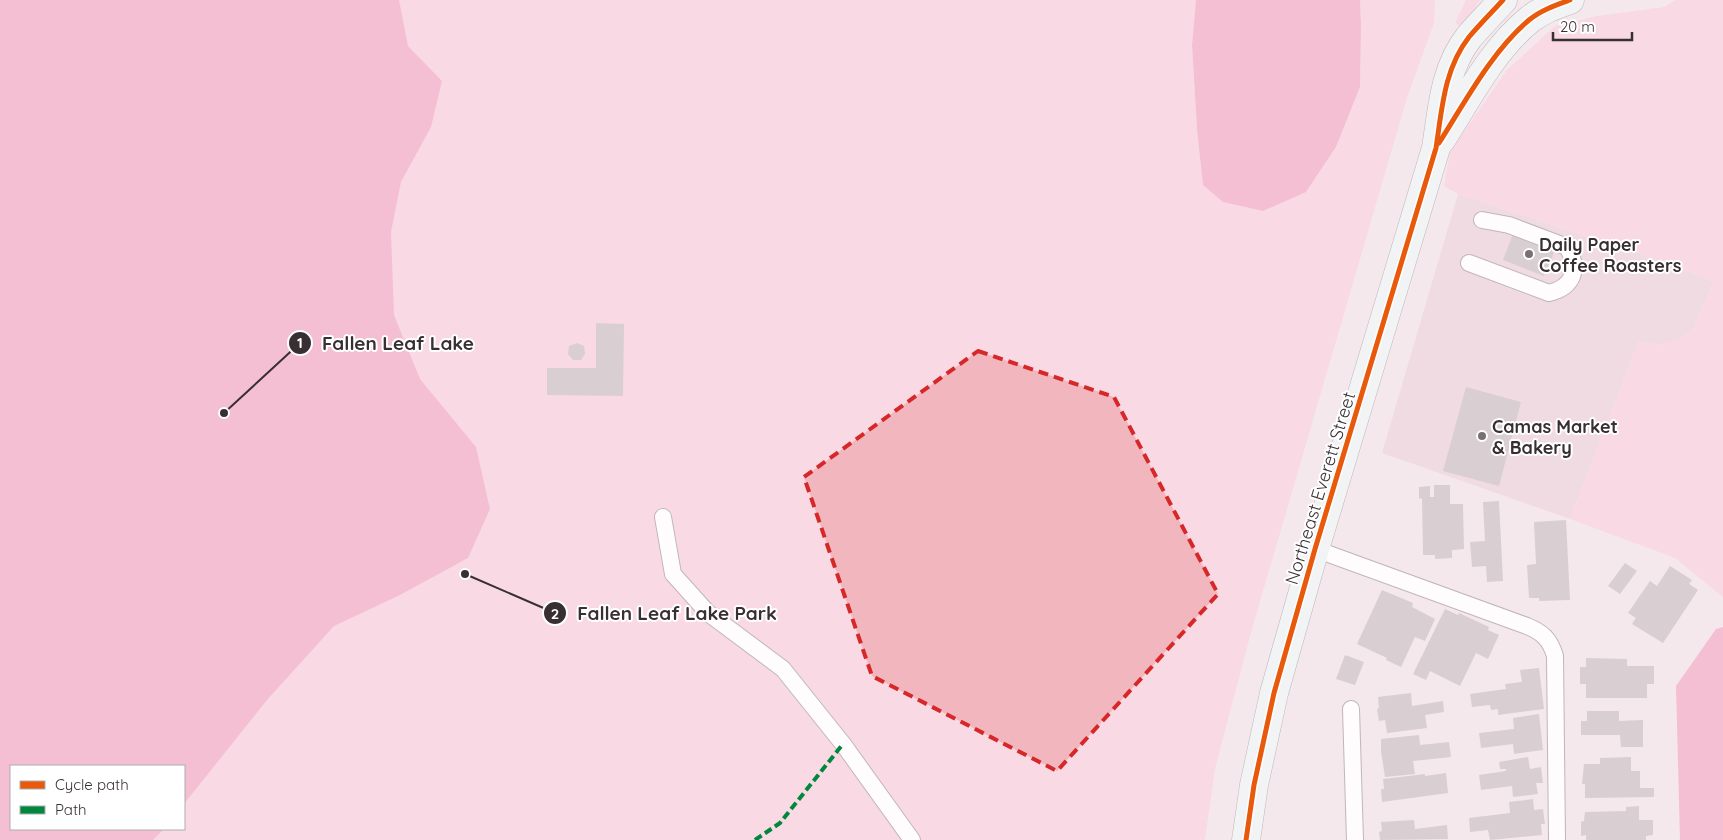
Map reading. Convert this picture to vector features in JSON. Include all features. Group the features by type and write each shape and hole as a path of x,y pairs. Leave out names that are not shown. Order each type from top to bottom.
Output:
{"main road":[{"name":"Northeast Everett Street","path":"1246,840 1254,785 1274,693 1436,148 1445,88 1453,64 1468,38 1504,0"},
{"name":"Northeast Everett Street","path":"1436,148 1500,50 1530,19 1548,8 1570,0"}],"lane":[{"path":"1469,263 1549,293 1564,287 1573,274 1574,264 1572,255 1567,247 1509,225 1482,220"},
{"path":"663,517 673,574 708,613 783,669 843,744 912,840"},
{"path":"1316,549 1532,628 1546,636 1552,645 1555,656 1557,840"},
{"path":"1351,710 1355,840"}],"highlighted area":[{"path":"978,351 1114,397 1218,594 1057,771 872,676 804,477"}],"shaded area":[{"path":"0,0 1196,0 1192,45 1197,130 1203,184 1306,192 1336,147 1360,87 1360,0 1435,0 1434,23 1407,98 1250,636 1215,769 1205,840 0,840"},
{"path":"0,0 399,0 408,46 442,81 431,127 401,182 391,232 394,315 420,379 476,447 490,509 468,558 400,595 334,626 267,700 185,803 185,765 10,765 10,830 163,830 153,840 0,840"},
{"path":"1196,0 1360,0 1360,87 1336,147 1306,192 1263,211 1223,202 1203,185 1197,130 1192,45"},
{"path":"1466,0 1480,0 1459,26 1455,23"},
{"path":"1676,0 1723,0 1723,597 1675,558 1570,519 1639,341 1660,345 1681,339 1693,328 1714,282 1669,263 1458,194 1444,186 1450,151 1507,70 1555,26 1597,16 1664,7"},
{"path":"1458,194 1669,263 1714,282 1693,328 1681,339 1660,345 1639,341 1570,519 1382,453"},
{"path":"1723,627 1723,840 1680,840 1676,686 1716,629"}],"building":[{"name":"Daily Paper Coffee Roasters","path":"1514,231 1556,248 1544,276 1503,260"},
{"path":"596,323 624,324 623,396 547,395 547,368 596,368"},
{"path":"577,343 584,346 585,354 581,360 573,360 568,354 569,346"},
{"name":"Camas Market & Bakery","path":"1466,387 1521,402 1499,486 1443,471"},
{"path":"1434,485 1450,485 1450,504 1463,504 1464,549 1452,550 1452,558 1435,559 1435,555 1423,555 1422,499 1419,498 1419,487 1430,486 1430,497 1434,497"},
{"path":"1499,501 1503,581 1487,582 1486,566 1472,567 1470,542 1485,541 1483,502"},
{"path":"1566,520 1570,600 1539,601 1539,598 1529,598 1527,565 1536,564 1534,522"},
{"path":"1625,563 1637,571 1620,594 1608,586"},
{"path":"1670,566 1692,580 1689,584 1698,590 1663,643 1632,624 1636,618 1628,613 1650,581 1657,586"},
{"path":"1382,590 1413,603 1412,607 1435,619 1425,641 1415,637 1401,667 1357,644"},
{"path":"1445,609 1458,615 1459,613 1489,627 1488,630 1499,635 1488,659 1476,653 1460,686 1430,671 1426,680 1413,674"},
{"path":"1345,655 1364,662 1355,685 1336,679"},
{"path":"1586,658 1627,659 1627,666 1654,666 1654,684 1647,684 1647,698 1586,698 1586,684 1580,684 1580,667 1586,667"},
{"path":"1539,668 1544,709 1498,715 1498,709 1491,710 1490,705 1472,707 1470,694 1506,689 1505,684 1522,682 1520,670"},
{"path":"1411,693 1412,706 1443,701 1444,712 1425,715 1427,728 1387,733 1385,720 1379,721 1378,697"},
{"path":"1587,711 1619,711 1619,721 1643,720 1643,747 1621,747 1620,735 1581,735 1581,721 1587,721"},
{"path":"1539,714 1543,750 1514,754 1513,744 1481,748 1479,733 1514,729 1513,718"},
{"path":"1419,735 1420,745 1449,742 1451,757 1413,761 1415,774 1385,777 1381,739"},
{"path":"1528,757 1530,769 1541,767 1543,783 1536,783 1538,794 1513,797 1512,786 1481,790 1479,775 1506,771 1506,769 1500,769 1499,762"},
{"path":"1631,757 1631,771 1640,771 1640,788 1654,788 1654,797 1585,798 1585,784 1582,784 1584,764 1600,764 1600,758"},
{"path":"1446,773 1448,793 1382,802 1381,789 1384,789 1383,779"},
{"path":"1533,799 1534,810 1543,809 1545,824 1541,824 1542,835 1490,840 1488,830 1470,832 1469,818 1510,813 1509,802"},
{"path":"1639,806 1639,820 1653,820 1653,835 1646,836 1646,840 1586,840 1586,835 1581,836 1581,822 1584,821 1585,812 1626,811 1626,807"},
{"path":"1414,820 1415,829 1447,825 1448,839 1380,840 1381,822"}],"marked path":[{"path":"755,840 780,823 843,744"}],"cycle path":[{"path":"1246,840 1254,785 1274,693 1315,549 1436,148 1442,104 1449,76 1454,62 1469,37 1503,0"},
{"path":"1439,143 1480,78 1503,47 1538,13 1570,0"}],"place":[{"name":"Daily Paper Coffee Roasters","path":"1529,254"},
{"name":"Fallen Leaf Lake","path":"224,413"},
{"name":"Camas Market & Bakery","path":"1482,436"},
{"name":"Fallen Leaf Lake Park","path":"465,574"}]}
